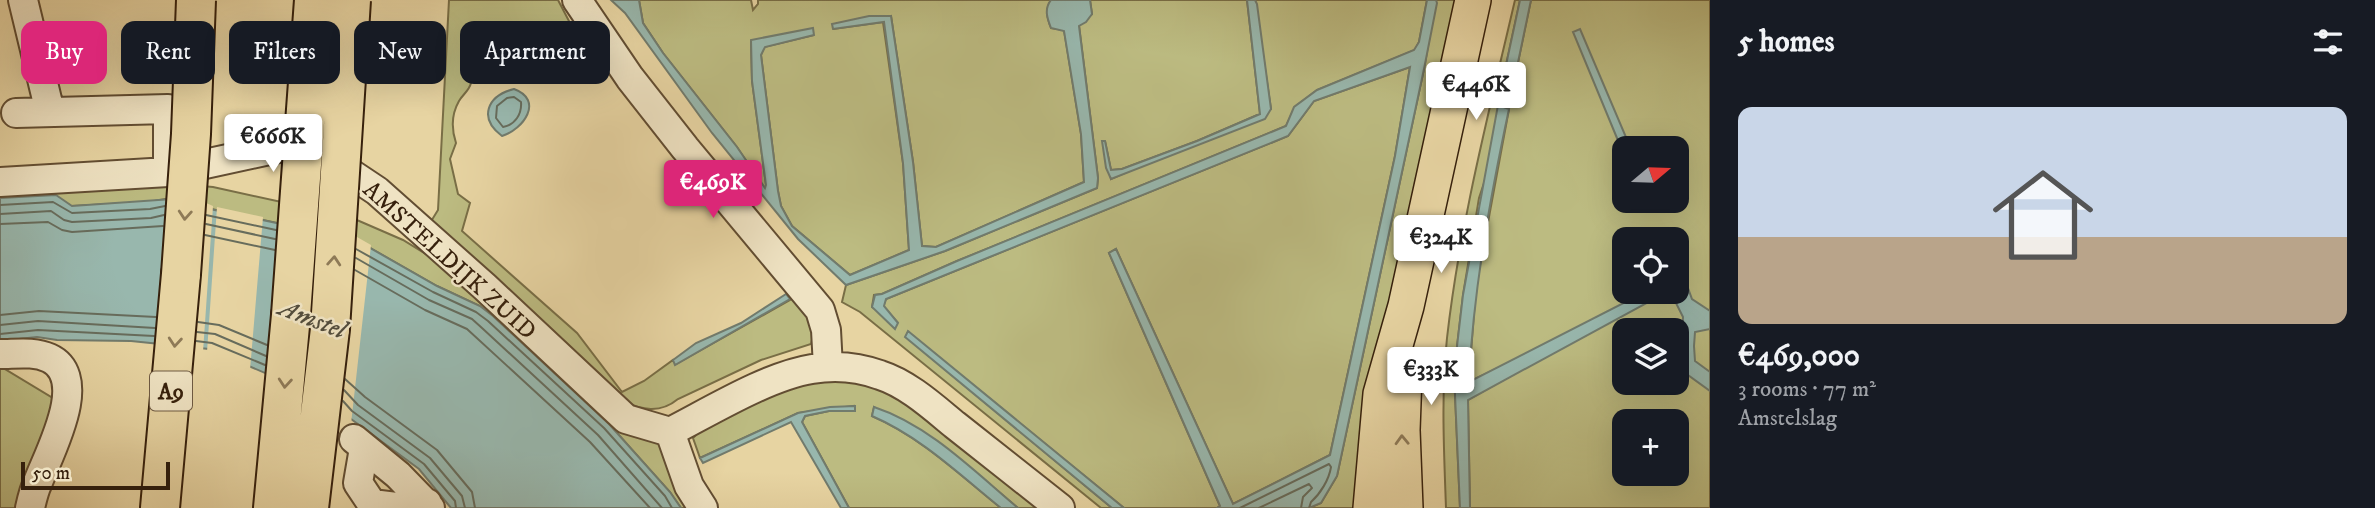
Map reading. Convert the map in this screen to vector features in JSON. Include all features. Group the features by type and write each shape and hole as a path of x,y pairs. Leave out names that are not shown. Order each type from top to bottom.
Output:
{"highway":[{"name":"A9","path":"160,508 185,218 197,0"},
{"path":"273,508 291,315 314,0"},
{"path":"309,508 330,329 351,0"}],"main road":[{"path":"1371,508 1381,394 1406,306 1474,0"},
{"path":"1405,508 1402,430 1406,306"}],"street":[{"path":"23,0 50,112"},
{"path":"577,0 630,78 677,138 820,310 826,330 828,367"},
{"path":"16,113 168,109 168,172"},
{"name":"AMSTELDIJK ZUID","path":"0,182 168,172 283,147 305,150 329,159 377,191 485,287 626,419 670,432"},
{"path":"0,354 33,353 50,358 63,369 66,377 65,412 30,508"},
{"path":"703,508 689,486 670,432 772,383 811,369 846,366 897,382 929,404 1060,508"},
{"path":"358,443 397,475 428,506 396,508 372,504 358,483 358,443"}],"shaded area":[{"path":"449,0 558,0 569,21 460,21 460,84 471,84 454,111 456,143 450,159 458,194 470,203 462,231 577,333 622,392 644,381 673,360 676,364 799,295 812,325 811,344 761,360 658,409 637,407 622,401 430,223 438,210"},
{"path":"639,0 751,0 753,10 758,0 1051,0 1047,14 1051,28 1064,30 1081,134 1084,182 936,247 922,246 913,162 891,16 833,29 883,22 903,163 909,250 850,275 792,226 781,206 778,191 761,55 764,47 814,35 751,41 752,81 765,189 737,147 663,53 643,23"},
{"path":"1090,0 1247,0 1260,114 1271,109 1255,0 1427,0 1415,50 1317,90 1295,107 1286,126 882,294 874,295 872,307 898,323 883,306 886,299 1288,136 1314,101 1410,67 1395,156 1330,455 1233,504 1116,249 1109,253 1220,506 1217,508 1124,508 908,332 906,337 1112,508 1101,508 860,312 842,302 846,285 945,251 1097,188 1079,25 1092,14","holes":["1239,123 1111,179 1105,141 1111,170 1122,169"]},
{"path":"1436,0 1458,0 1358,508 1309,508 1321,503 1337,476 1424,69"},
{"path":"1515,0 1520,0 1500,93 1511,96 1531,0 1710,0 1710,508 1470,508 1468,400 1612,319 1612,395 1689,395 1689,318 1613,318 1638,304 1689,304 1689,227 1612,227 1612,304 1630,304 1473,380 1469,378 1476,287 1509,109 1479,198 1463,295 1454,372 1460,508 1446,508 1444,402 1447,338 1459,252"},
{"path":"166,183 213,187 350,217 403,240 434,259 664,445 687,508 681,508 609,424 480,306 437,286 356,240 165,199 71,206 42,187"},
{"path":"0,366 56,400 17,508 0,508"},
{"path":"836,378 882,385 915,408 1039,508 1018,508 967,465 874,407 872,416 924,446 1001,508 849,508 802,422 805,416 829,411 854,411 854,406 798,413 700,458 693,438 702,429 785,386"}],"water":[{"path":"611,0 639,0 643,23 663,53 737,147 765,188 752,81 751,40 813,28 814,35 765,47 761,55 778,191 781,206 792,226 850,275 909,250 903,163 884,22 833,29 832,24 869,16 891,16 913,162 922,246 936,247 1084,182 1081,134 1064,31 1051,28 1047,10 1051,0 1090,0 1092,14 1079,26 1097,188 945,251 846,285 798,239 712,133 625,13"},
{"path":"1247,0 1255,0 1257,4 1271,109 1265,119 1111,179 1106,168 1102,141 1105,141 1111,170 1122,169 1260,114"},
{"path":"1427,0 1436,0 1437,3 1424,69 1337,476 1321,503 1309,508 1217,508 1220,506 1109,253 1116,249 1233,504 1330,455 1395,156 1410,67 1314,101 1288,136 886,299 884,306 898,323 895,329 872,307 875,295 1286,126 1294,107 1317,90 1414,50 1419,42"},
{"path":"1520,0 1531,0 1511,96 1500,93"},
{"path":"1580,29 1625,136 1616,136 1573,32"},
{"path":"514,89 528,100 529,107 523,121 502,136 490,122 489,108 497,97"},
{"path":"1498,105 1509,109 1484,243 1469,378 1473,380 1622,304 1645,304 1619,318 1612,318 1612,322 1468,400 1470,508 1460,508 1454,372 1463,295"},
{"name":"Amstel","path":"56,195 72,206 187,198 210,209 356,240 437,286 480,306 493,316 609,424 681,508 451,508 419,469 347,416 335,403 209,349 131,341 57,340 37,337 0,341 0,198"},
{"path":"1689,291 1692,299 1710,311 1710,329 1695,332 1694,346 1695,361 1710,372 1710,391 1689,376 1689,318 1683,317 1676,304 1689,304"},
{"path":"786,294 790,299 675,365 673,360 696,343 741,323"},
{"path":"908,331 1124,508 1112,508 905,337"},
{"path":"855,406 855,411 829,411 805,416 802,422 849,508 841,508 791,422 703,463 700,458 798,413"},
{"path":"874,407 914,425 932,437 1018,508 1001,508 924,446 872,416"}],"pier":[{"path":"188,195 213,206 203,352 159,347"},
{"path":"217,207 263,217 250,370 207,352"},
{"path":"282,221 357,237 371,245 351,424 333,406 271,379"}]}
